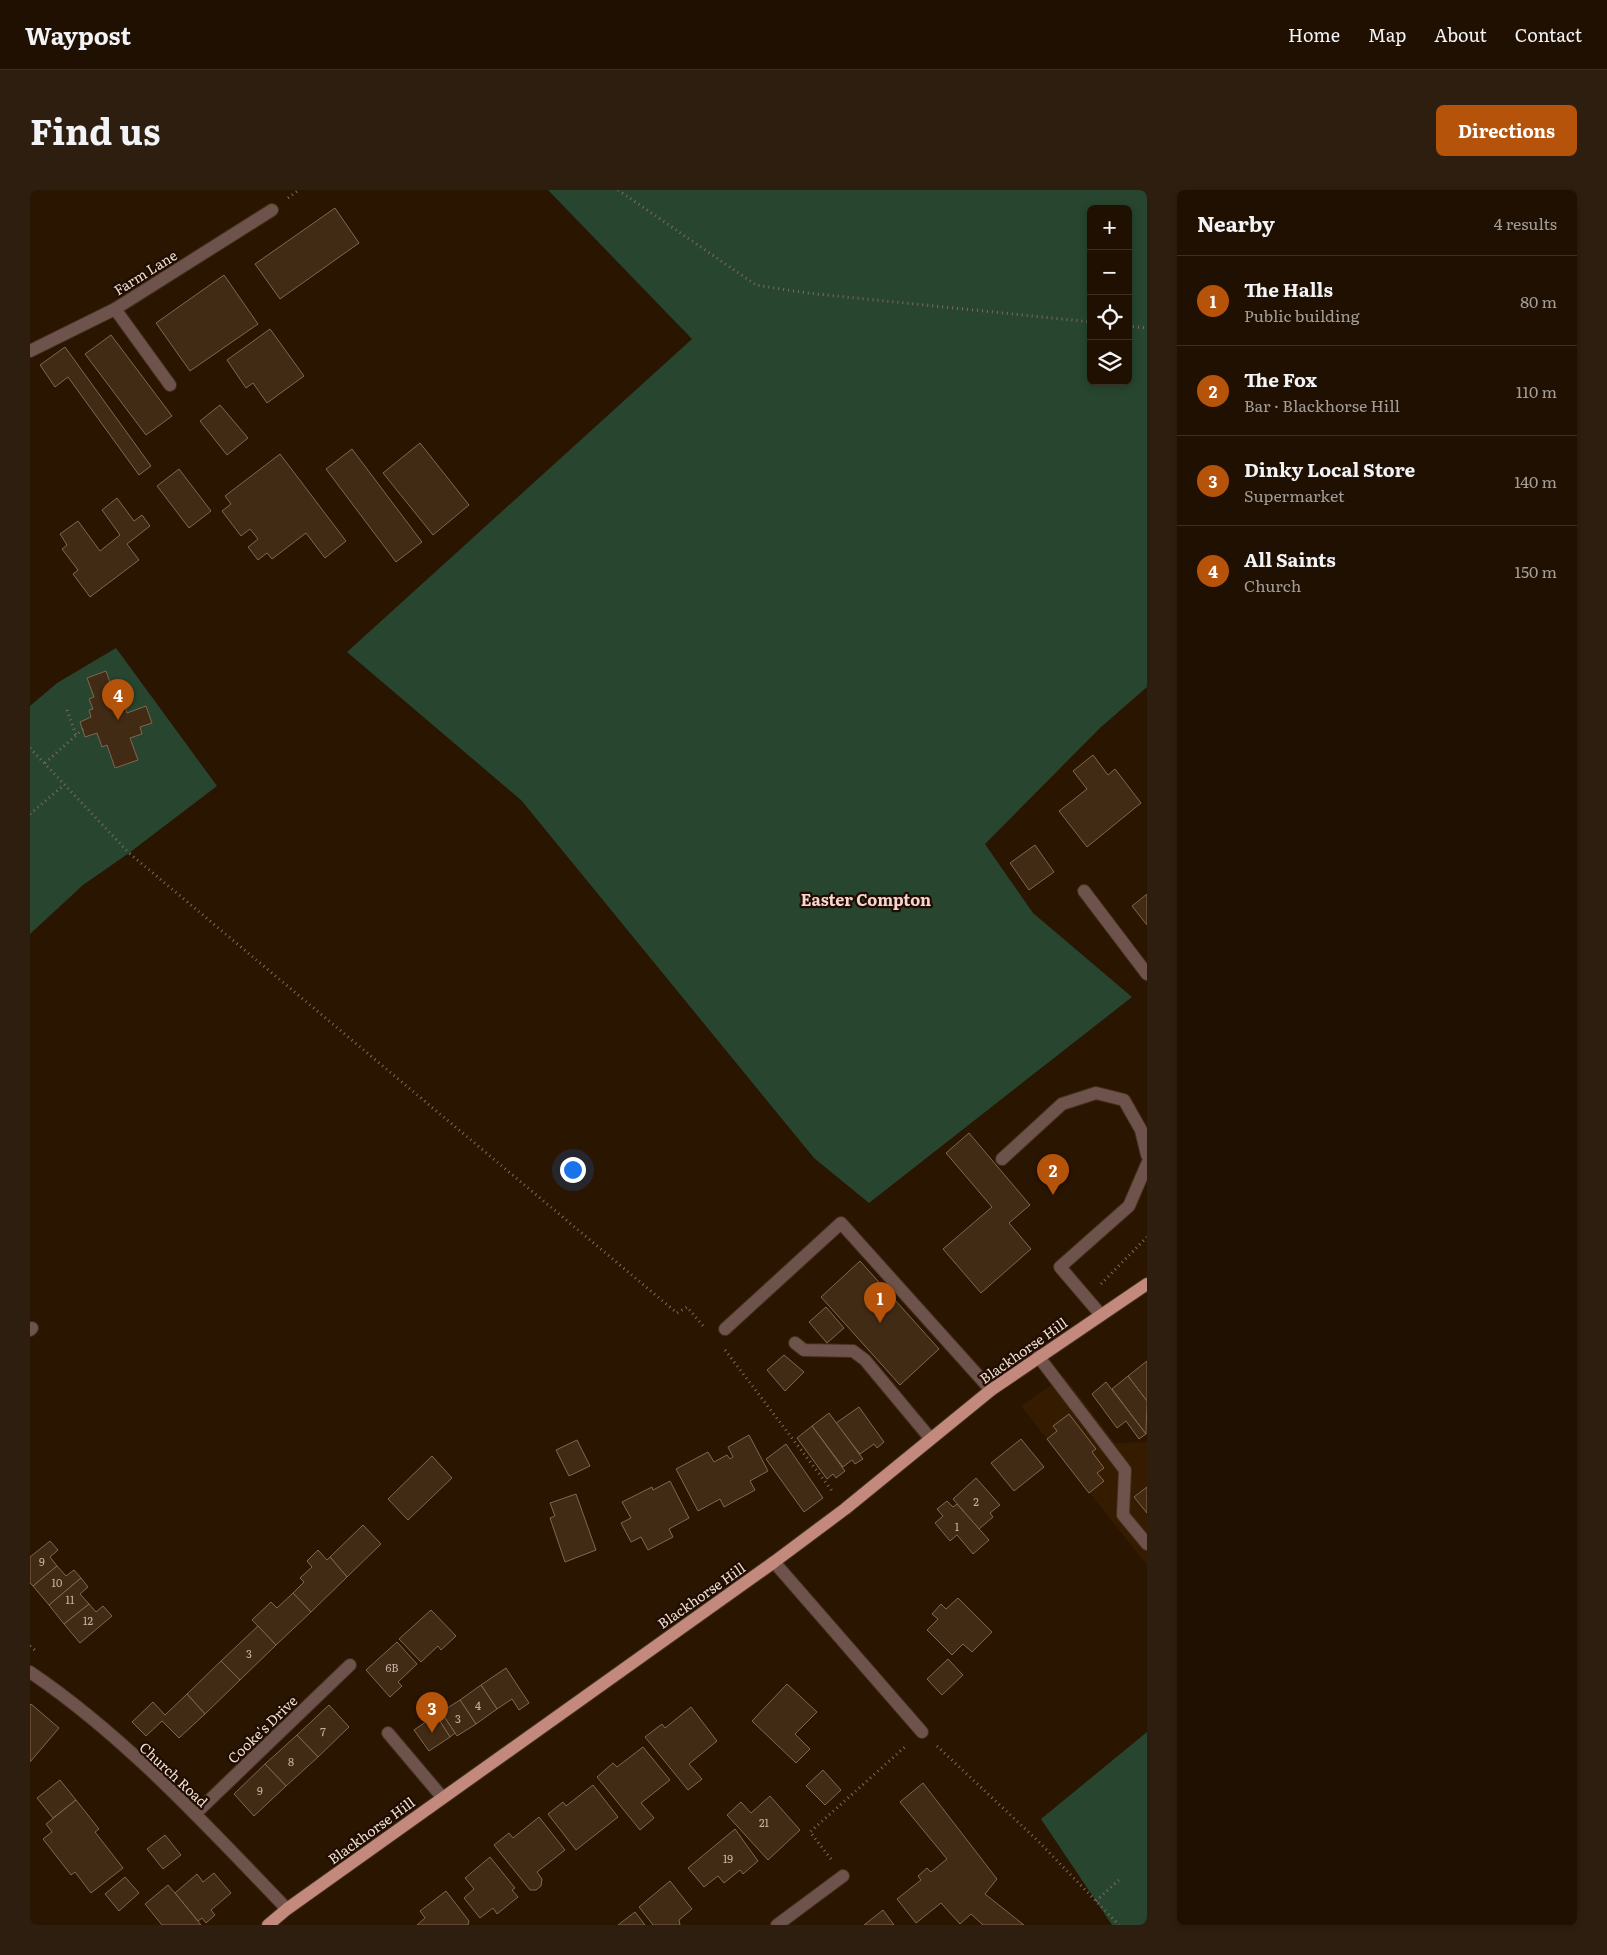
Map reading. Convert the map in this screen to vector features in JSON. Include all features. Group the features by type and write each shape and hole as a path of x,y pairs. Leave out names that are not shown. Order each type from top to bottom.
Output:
{"main road":[{"name":"Blackhorse Hill","path":"268,1925 287,1909 442,1797 774,1562 845,1509 991,1390 1038,1356 1147,1284"}],"street":[{"name":"Farm Lane","path":"30,351 115,309 272,210"},
{"path":"115,309 170,385"},
{"path":"1084,891 1147,974"},
{"path":"1002,1159 1062,1104 1096,1093 1124,1100 1141,1130 1147,1155"},
{"path":"1101,1315 1088,1297 1060,1267 1129,1206 1147,1164"},
{"path":"725,1329 841,1223 991,1390"},
{"path":"795,1342 804,1350 853,1351 865,1360 930,1438"},
{"path":"1038,1356 1125,1470 1123,1515 1147,1544"},
{"path":"774,1562 922,1732"},
{"name":"Cooke's Drive","path":"195,1814 350,1666"},
{"name":"Church Road","path":"30,1672 56,1690 132,1754 195,1814 287,1909"},
{"path":"388,1733 442,1797"},
{"path":"777,1925 843,1876"}],"path":[{"path":"618,190 756,285 807,293 1087,322"},
{"path":"1132,326 1147,328"},
{"path":"67,710 76,735"},
{"path":"45,763 83,729"},
{"path":"30,748 133,856 677,1313 687,1307 709,1333"},
{"path":"30,814 64,785"},
{"path":"1088,1297 1147,1237"},
{"path":"720,1345 735,1362 845,1509"},
{"path":"843,1876 810,1832 922,1732 1038,1841 1119,1925"},
{"path":"1096,1901 1120,1879"}],"shaded area":[{"path":"1064,1376 1115,1443 1147,1442 1147,1565 1021,1406"}],"green space":[{"path":"548,190 1147,190 1147,687 1100,728 985,844 1033,913 1132,997 869,1203 814,1158 521,800 347,652 692,339"},
{"path":"116,648 217,786 129,853 83,885 30,934 30,706 57,683"},
{"path":"1147,1732 1147,1925 1112,1925 1041,1819"}],"building":[{"path":"335,208 359,243 280,299 255,264"},
{"path":"224,275 258,324 190,371 156,323"},
{"path":"270,329 304,376 267,403 253,383 246,388 227,360"},
{"path":"111,335 172,416 146,435 85,354"},
{"path":"65,347 151,466 139,475 68,377 55,387 40,365"},
{"path":"220,405 248,438 227,455 200,421"},
{"path":"420,443 469,505 433,535 383,473"},
{"path":"352,449 422,542 396,562 326,469"},
{"path":"280,454 346,541 325,558 306,533 272,559 267,553 258,560 248,547 258,539 250,529 241,536 222,511 231,504 225,496"},
{"path":"179,469 211,511 189,528 157,486"},
{"path":"117,498 134,521 142,515 150,526 127,544 139,560 90,597 73,574 78,570 62,549 67,545 60,534 78,521 100,551 120,535 102,510"},
{"path":"106,671 115,697 121,695 127,713 146,706 152,723 140,727 142,734 130,738 138,760 115,768 107,745 102,747 97,733 85,737 80,722 91,717 89,710 93,709 89,699 94,697 87,678"},
{"path":"1093,755 1108,775 1115,769 1141,803 1087,847 1059,811 1087,789 1073,771"},
{"path":"1035,845 1054,872 1029,890 1010,863"},
{"path":"1147,894 1147,925 1132,906"},
{"path":"969,1133 1030,1205 1009,1223 1031,1249 981,1293 943,1249 992,1207 946,1153"},
{"path":"860,1261 939,1349 900,1385 821,1297"},
{"path":"826,1307 844,1328 827,1343 809,1322"},
{"path":"784,1355 804,1372 785,1391 767,1370"},
{"path":"1147,1361 1147,1401 1128,1376"},
{"path":"1128,1376 1147,1401 1146,1434 1112,1389"},
{"path":"1106,1382 1146,1434 1139,1439 1126,1421 1117,1428 1092,1394"},
{"path":"859,1407 884,1442 877,1448 874,1444 860,1454 836,1423"},
{"path":"829,1413 863,1459 855,1464 852,1460 843,1467 812,1426"},
{"path":"1069,1414 1096,1449 1092,1452 1104,1468 1097,1473 1104,1481 1089,1493 1047,1439 1057,1431 1053,1426"},
{"path":"812,1426 845,1471 836,1478 833,1474 827,1479 797,1438"},
{"path":"749,1435 768,1471 750,1481 755,1490 724,1507 720,1499 698,1511 676,1469 708,1452 714,1462 727,1455 730,1459 733,1457 728,1447"},
{"path":"1021,1439 1044,1467 1014,1491 991,1463"},
{"path":"577,1440 590,1466 569,1476 556,1450"},
{"path":"786,1444 823,1498 804,1512 766,1459"},
{"path":"432,1456 452,1478 408,1520 388,1499"},
{"path":"976,1478 1000,1505 990,1513 993,1517 979,1529 953,1499"},
{"path":"670,1481 689,1518 669,1529 673,1537 648,1550 641,1537 631,1542 621,1523 631,1518 622,1502 652,1487 653,1490"},
{"path":"1147,1487 1147,1513 1134,1497"},
{"path":"576,1494 596,1550 565,1562 550,1518 555,1516 550,1503"},
{"path":"947,1501 953,1507 957,1504 989,1540 973,1554 957,1535 950,1541 935,1523 943,1516 937,1509"},
{"path":"363,1525 381,1544 347,1577 330,1557"},
{"path":"50,1541 58,1550 50,1557 57,1566 33,1586 30,1583 30,1557"},
{"path":"318,1550 327,1560 330,1557 347,1577 311,1612 293,1593 304,1582 300,1578 312,1567 307,1561"},
{"path":"57,1566 66,1576 74,1570 81,1578 49,1605 33,1586"},
{"path":"81,1578 88,1587 80,1594 89,1604 64,1624 49,1605"},
{"path":"293,1593 311,1612 276,1645 252,1620 271,1602 277,1608"},
{"path":"958,1598 992,1632 972,1652 963,1644 952,1655 927,1630 938,1619 932,1614 941,1604 946,1609"},
{"path":"89,1604 96,1612 103,1606 112,1616 80,1643 64,1624"},
{"path":"431,1610 456,1636 441,1650 438,1646 421,1662 399,1639"},
{"path":"258,1626 276,1645 240,1680 221,1661"},
{"path":"397,1642 417,1664 398,1682 402,1686 390,1697 366,1670"},
{"path":"948,1659 963,1675 942,1695 927,1679"},
{"path":"221,1661 240,1680 205,1714 187,1694"},
{"path":"506,1668 529,1703 519,1710 512,1699 497,1709 481,1685"},
{"path":"787,1684 817,1712 795,1734 810,1749 796,1763 752,1721"},
{"path":"481,1685 497,1709 476,1724 460,1700"},
{"path":"187,1694 205,1714 179,1738 162,1721 146,1736 132,1722 153,1702 165,1715"},
{"path":"460,1700 476,1724 457,1736 441,1712"},
{"path":"30,1705 59,1728 30,1762"},
{"path":"329,1705 349,1727 318,1757 297,1735"},
{"path":"691,1707 717,1741 689,1764 702,1779 688,1790 645,1737 662,1724 665,1728"},
{"path":"441,1712 455,1733 450,1737 436,1715"},
{"path":"436,1715 450,1737 429,1751 414,1730"},
{"path":"297,1735 318,1757 286,1786 265,1764"},
{"path":"643,1747 670,1780 641,1803 654,1818 640,1830 597,1777 613,1763 617,1767"},
{"path":"265,1764 286,1786 254,1816 234,1794"},
{"path":"823,1770 841,1790 825,1805 806,1786"},
{"path":"60,1780 76,1800 53,1818 37,1798"},
{"path":"923,1783 997,1879 985,1894 1024,1925 983,1925 971,1914 960,1924 941,1903 916,1923 897,1899 921,1880 918,1876 927,1868 931,1872 947,1859 900,1802"},
{"path":"593,1785 618,1817 576,1850 548,1814 563,1802 566,1806"},
{"path":"770,1796 800,1830 768,1860 727,1815 741,1802 751,1813"},
{"path":"76,1800 99,1829 95,1832 123,1868 91,1893 75,1872 71,1875 43,1839 52,1832 46,1824"},
{"path":"539,1817 565,1850 537,1872 542,1879 541,1886 536,1890 530,1890 494,1845 509,1833 513,1838"},
{"path":"735,1829 758,1861 743,1874 740,1870 724,1883 718,1876 704,1887 688,1868"},
{"path":"165,1835 181,1855 163,1869 147,1849"},
{"path":"490,1857 515,1888 512,1890 518,1897 497,1914 493,1908 480,1918 464,1898 474,1889 465,1878"},
{"path":"214,1873 231,1893 211,1910 215,1915 206,1923 202,1918 198,1921 175,1893 197,1874 203,1882"},
{"path":"125,1877 139,1893 119,1911 105,1894"},
{"path":"670,1881 692,1909 679,1920 680,1925 653,1925 639,1907"},
{"path":"168,1885 201,1925 162,1925 145,1904"},
{"path":"446,1891 469,1921 468,1925 417,1925 425,1918 420,1911"},
{"path":"883,1910 894,1925 864,1925"},
{"path":"635,1912 645,1925 618,1925"}],"place":[{"name":"All Saints","path":"118,720"},
{"name":"The Fox","path":"1053,1195"},
{"name":"The Halls","path":"880,1323"},
{"name":"Dinky Local Store","path":"432,1733"}],"district":[{"name":"Easter Compton","path":"866,899"}]}
